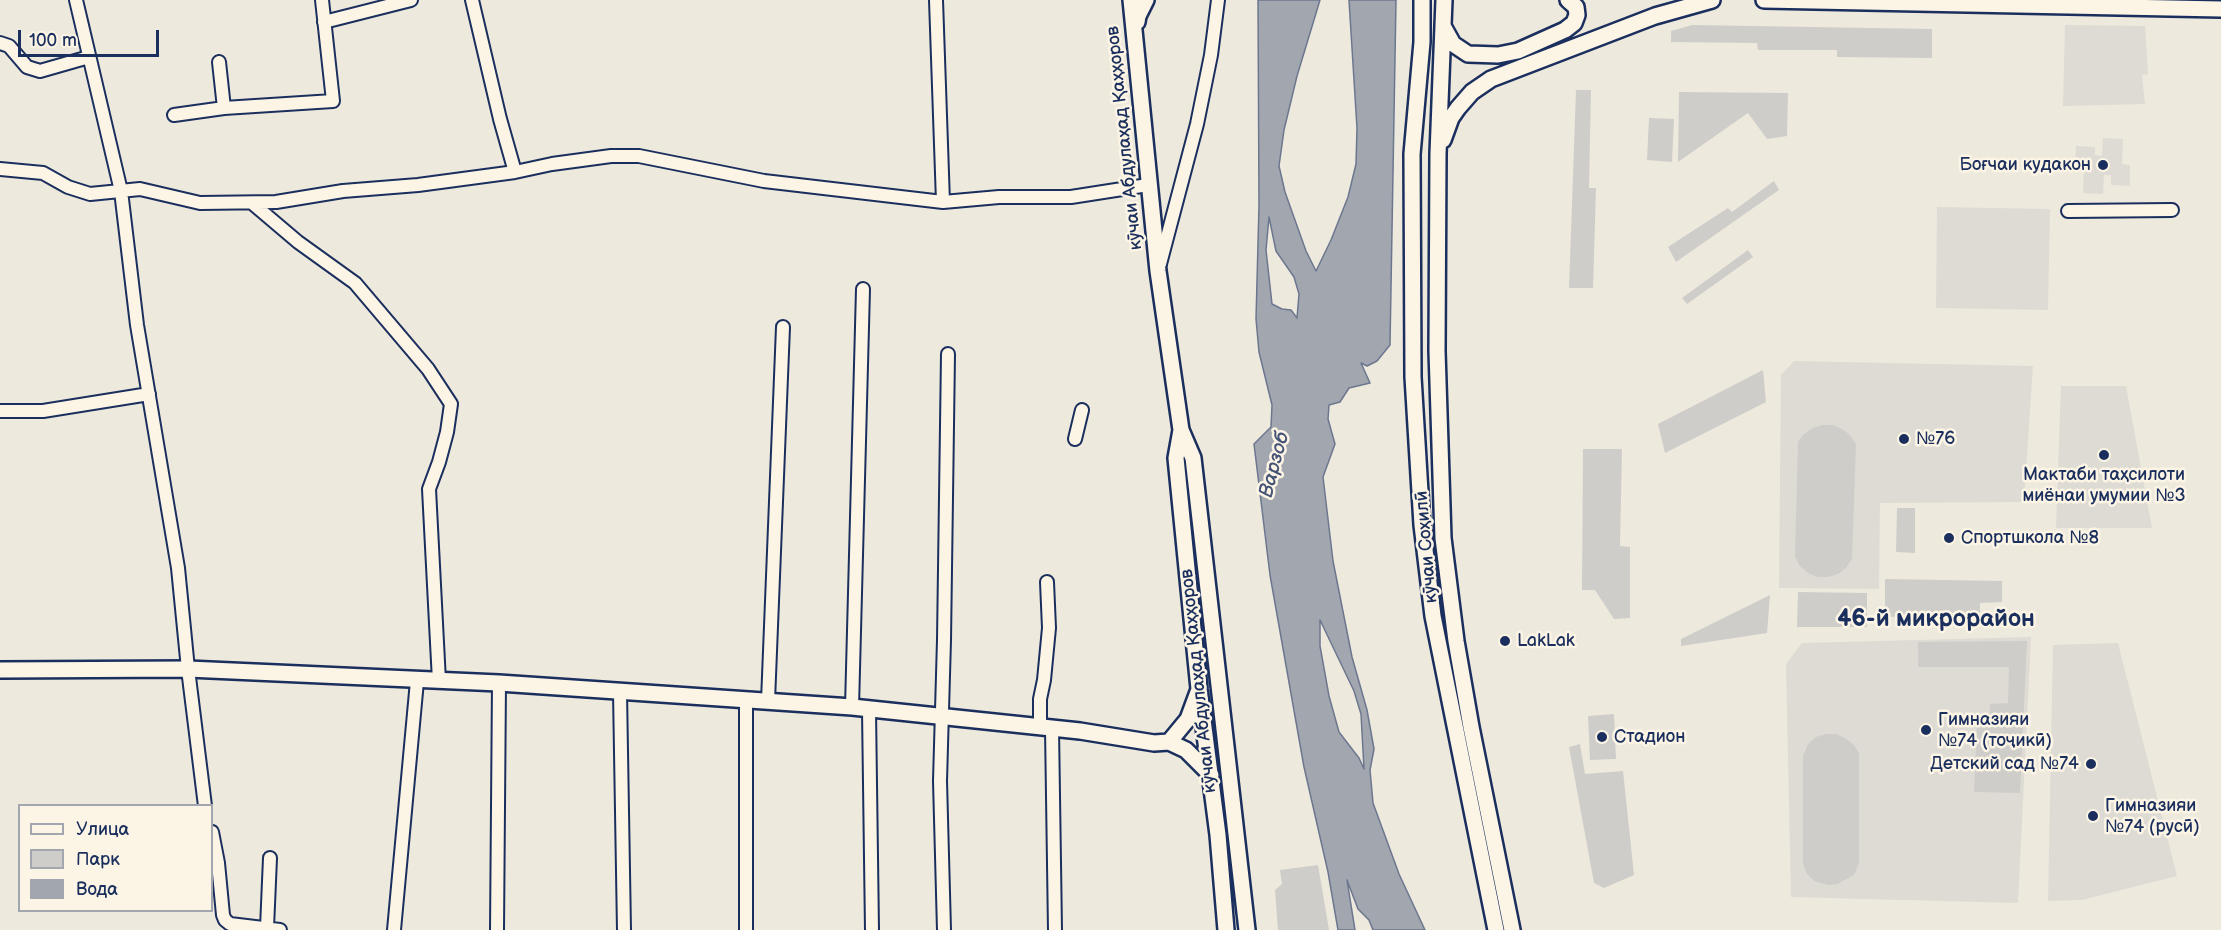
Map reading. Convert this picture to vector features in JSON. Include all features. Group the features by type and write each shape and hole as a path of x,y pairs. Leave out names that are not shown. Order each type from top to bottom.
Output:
{"main road":[{"path":"1422,0 1422,42 1412,154 1416,450 1433,616 1496,930"},
{"name":"кӯчаи Соҳилӣ","path":"1444,0 1438,154 1437,351 1443,538 1471,727 1512,930"},
{"path":"1443,26 1453,44 1468,54 1498,55 1518,51 1565,30 1574,23 1577,15 1576,7 1568,0"},
{"path":"1438,154 1454,113 1472,92 1491,79 1655,16 1713,0"},
{"path":"1764,0 2216,6"},
{"name":"кӯчаи Абдулаҳад Қаҳҳоров","path":"1136,2 1138,16 1136,43 1158,271 1181,430 1193,458 1247,930"},
{"path":"1413,352 1419,358 1426,359 1431,358 1437,351"},
{"name":"кӯчаи Абдулаҳад Қаҳҳоров","path":"1181,430 1176,458 1226,930"},
{"path":"0,670 188,669 500,683 852,707 1046,727 1154,743 1169,742 1186,750 1211,775"},
{"path":"1169,742 1188,719 1199,689"}],"street":[{"path":"76,0 121,191 137,325 178,568 205,804"},
{"path":"174,115 224,108 333,101 322,0"},
{"path":"324,22 411,0"},
{"path":"472,0 515,172"},
{"path":"936,0 943,201"},
{"name":"кӯчаи Абдулаҳад Қаҳҳоров","path":"1158,271 1197,124 1211,55 1218,0"},
{"path":"0,43 9,46 27,67 39,70 89,57"},
{"path":"219,62 224,108"},
{"path":"0,169 43,173 68,187 90,194 140,189 200,203 276,202 343,191 418,185 515,172 552,164 611,156 639,156 765,181 943,201 999,197 1071,197 1148,185"},
{"path":"252,203 298,242 356,283 428,369 451,404 447,432 429,489 439,681"},
{"path":"2068,211 2172,210"},
{"path":"852,707 863,289"},
{"path":"768,701 783,327"},
{"path":"944,930 940,781 948,354"},
{"path":"0,411 43,411 149,394"},
{"path":"1075,439 1082,410"},
{"path":"1047,582 1049,628 1040,699 1046,727 1055,930"},
{"path":"394,930 417,681"},
{"path":"497,930 500,683"},
{"path":"620,692 624,930"},
{"path":"746,700 746,930"},
{"path":"869,710 872,930"},
{"path":"213,837 223,915 230,924 274,929 270,858"}],"shaded area":[{"path":"2065,25 2145,26 2148,74 2142,75 2145,104 2063,106"},
{"name":"Боғчаи кудакон","path":"2103,138 2123,139 2122,164 2130,165 2130,186 2111,185 2111,175 2104,175 2103,194 2083,193 2084,167 2075,166 2076,146 2095,147 2095,155 2102,156"},
{"path":"1937,207 2050,209 2048,310 1936,308"},
{"name":"№76","path":"1794,361 2033,366 2024,502 1880,503 1879,589 1779,588 1781,375"},
{"path":"2061,386 2126,386 2152,528 2056,528"},
{"path":"2031,637 2018,903 1791,897 1786,664 1802,643"},
{"path":"2118,643 2177,876 2082,900 2048,901 2053,645"}],"green space":[{"path":"1692,25 1932,29 1932,58 1837,57 1837,50 1758,50 1757,43 1671,42 1671,31"},
{"path":"1576,90 1591,90 1589,188 1596,188 1593,288 1569,288"},
{"path":"1679,92 1788,93 1787,136 1767,139 1748,113 1678,162"},
{"path":"1649,118 1674,119 1672,162 1647,160"},
{"path":"1774,181 1779,190 1676,262 1668,247 1728,208 1732,212"},
{"path":"1748,250 1753,257 1687,304 1682,298"},
{"path":"1763,370 1766,402 1665,453 1658,424"},
{"path":"1822,425 1833,425 1842,429 1856,444 1852,559 1838,574 1828,577 1818,577 1808,573 1795,557 1798,442 1804,434"},
{"path":"1583,449 1622,449 1620,546 1630,547 1630,618 1614,619 1595,590 1582,590"},
{"path":"1897,508 1915,508 1915,553 1896,552"},
{"path":"1885,579 2002,581 2002,602 1980,603 1980,615 1885,617"},
{"path":"1798,592 1867,593 1867,627 1797,627"},
{"path":"1770,595 1767,633 1681,646 1681,639"},
{"path":"2027,641 2020,793 1974,792 1977,723 1989,723 1990,704 2008,703 2009,667 1918,667 1918,642"},
{"name":"Стадион","path":"1614,714 1616,759 1590,760 1588,716"},
{"path":"1836,734 1845,738 1859,753 1859,863 1854,875 1837,884 1828,885 1814,881 1807,874 1803,864 1803,756 1808,744 1816,737"},
{"path":"1580,744 1585,774 1623,771 1634,875 1604,888 1594,883 1569,747"},
{"path":"1318,865 1329,930 1278,930 1275,890 1282,884 1280,870"}],"water":[{"name":"Варзоб","path":"1258,0 1320,0 1297,76 1284,130 1279,166 1285,192 1306,251 1316,271 1348,197 1356,164 1357,128 1349,0 1396,0 1390,345 1377,361 1367,366 1361,363 1370,383 1349,388 1340,402 1329,405 1328,419 1335,444 1323,477 1333,561 1352,657 1367,710 1374,749 1370,770 1373,803 1399,874 1425,930 1373,930 1369,920 1358,909 1347,880 1355,930 1338,930 1328,872 1304,767 1270,575 1254,444 1271,427 1272,405 1259,352 1256,319 1259,206","holes":["1269,217 1276,251 1294,277 1299,294 1297,318 1291,310 1272,304 1266,250","1320,620 1354,691 1361,714 1364,769 1359,758 1339,732 1329,696 1320,646"]}],"place":[{"name":"Боғчаи кудакон","path":"2103,165"},
{"name":"№76","path":"1904,439"},
{"name":"Мактаби таҳсилоти миёнаи умумии №3","path":"2104,455"},
{"name":"Спортшкола №8","path":"1949,538"},
{"name":"LakLak","path":"1505,641"},
{"name":"Гимназияи №74 (тоҷикӣ)","path":"1926,730"},
{"name":"Стадион","path":"1602,737"},
{"name":"Детский сад №74","path":"2091,764"},
{"name":"Гимназияи №74 (русӣ)","path":"2093,816"}],"district":[{"name":"46-й микрорайон","path":"1936,620"}]}
